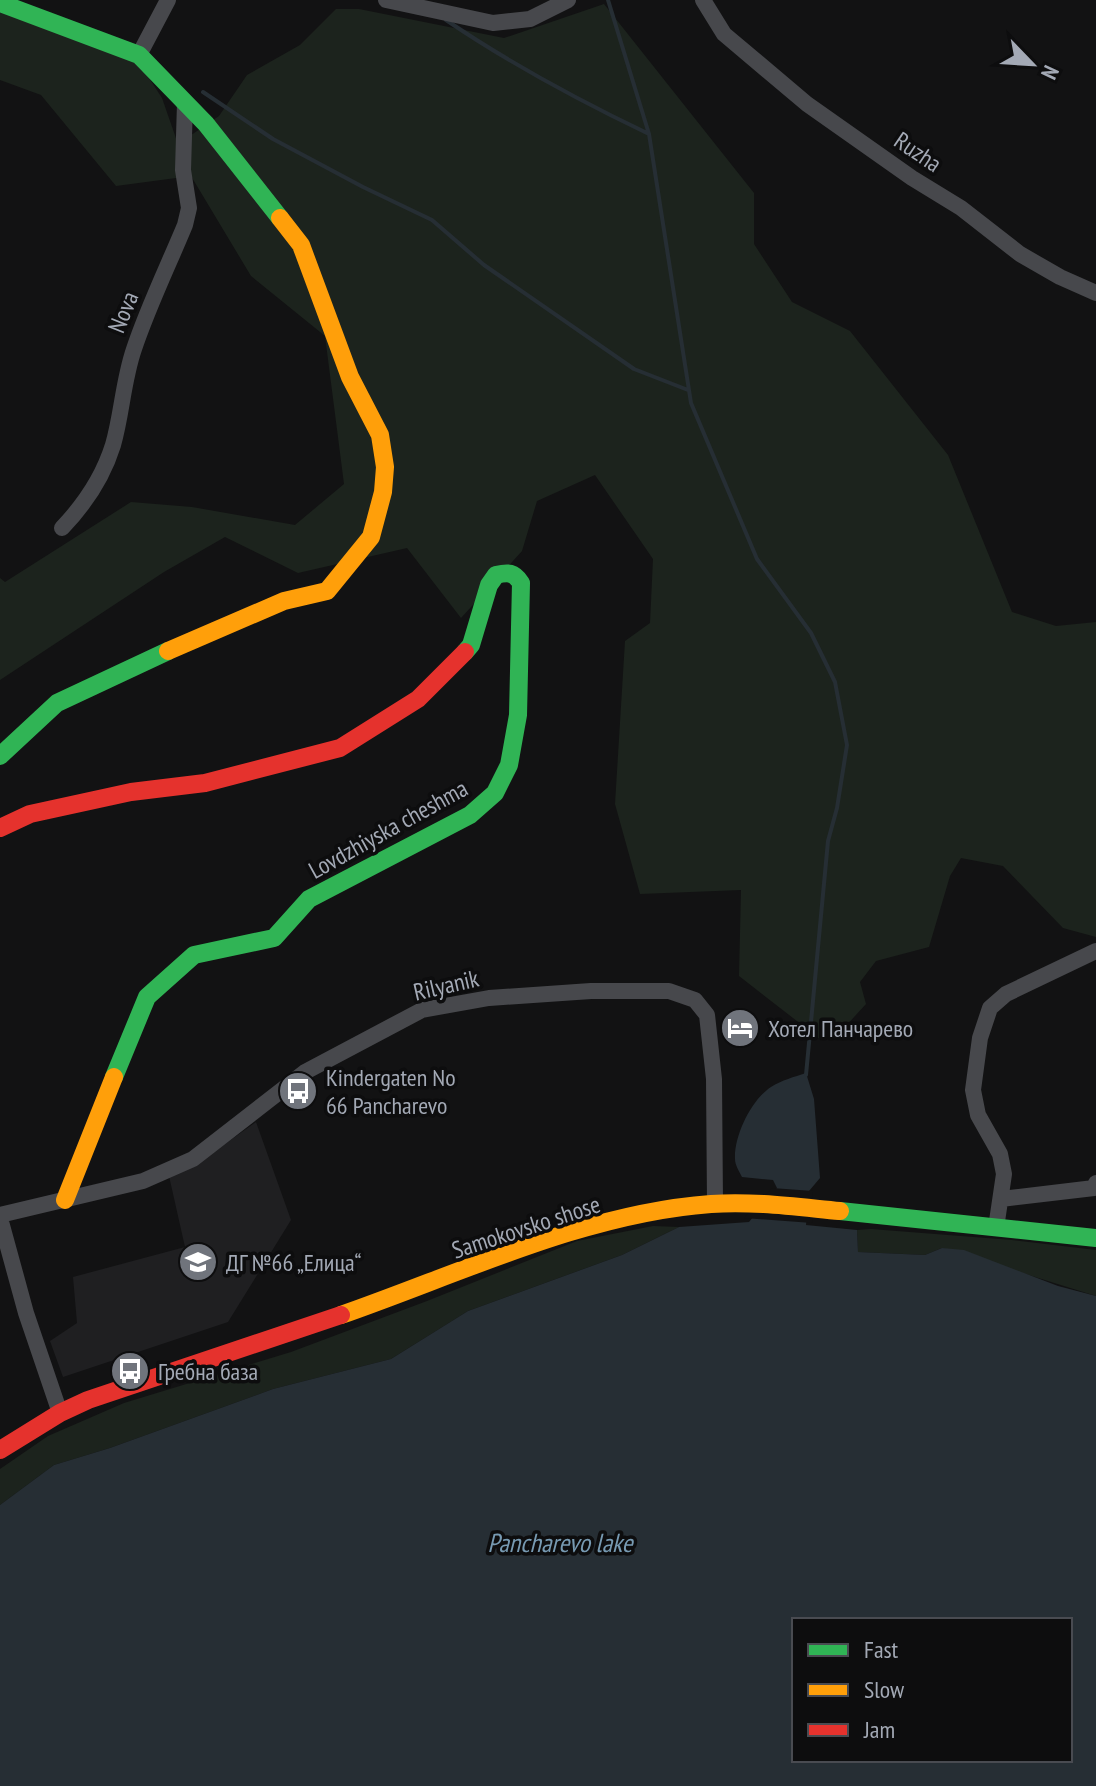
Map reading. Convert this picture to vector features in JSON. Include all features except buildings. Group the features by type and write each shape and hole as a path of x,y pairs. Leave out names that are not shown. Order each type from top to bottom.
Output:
{"street":[{"path":"139,55 168,0"},
{"path":"386,0 493,23 530,19 568,0"},
{"name":"Ruzha","path":"703,0 724,34 807,104 912,178 961,208 1020,254 1096,293"},
{"path":"0,3 139,55 206,124 301,245 350,377 380,435 385,467 375,526 356,557 327,591 284,601 57,703 0,756"},
{"name":"Nova","path":"62,528 94,488 113,445 125,375 185,225 189,208 183,170 185,103"},
{"name":"Lovdzhiyska cheshma","path":"0,828 30,814 131,792 205,783 340,748 418,699 471,645 489,585 496,575 508,572 517,576 521,583 520,704 508,771 500,787 489,801 470,815 309,899 274,938 194,955 161,982 147,997 65,1200"},
{"path":"996,1228 1004,1174 1000,1154 978,1115 973,1090 980,1038 990,1008 1006,994 1096,951"},
{"name":"Rilyanik","path":"0,1217 143,1181 193,1159 305,1072 422,1010 489,998 591,991 669,991 695,1000 707,1015 714,1079 715,1204"},
{"path":"1001,1199 1094,1188 1096,1183"},
{"name":"Samokovsko shose","path":"0,1450 60,1413 141,1381 293,1333 583,1231 650,1214 715,1204 758,1203 1096,1238"},
{"path":"0,1217 26,1313 60,1413"}],"shaded area":[{"path":"604,4 754,193 754,244 792,302 850,331 948,455 1012,612 1056,626 1096,622 1096,937 1063,928 1003,866 961,858 950,876 929,947 876,961 860,982 866,1004 844,1028 820,1039 739,976 741,890 640,894 615,804 625,641 650,623 653,559 595,475 537,501 522,551 461,618 407,548 298,573 225,537 164,572 0,680 0,578 5,582 131,502 192,507 295,525 344,484 325,336 251,276 191,176 116,186 41,95 0,80 0,8 136,58 162,98 178,144 219,116 247,75 300,45 336,9 359,9 504,38"},
{"name":"ДГ №66 „Елица“","path":"256,1122 291,1220 228,1322 63,1377 50,1341 77,1323 73,1277 185,1247 169,1176 201,1161"},
{"path":"653,1226 679,1227 622,1255 468,1311 391,1359 273,1389 54,1465 0,1505 0,1469 48,1436 124,1403 291,1352 577,1241"},
{"path":"857,1230 1096,1250 1096,1296 942,1248 925,1255 858,1252"}],"water":[{"name":"Pancharevo lake","path":"806,1073 814,1099 820,1178 809,1191 806,1225 857,1230 858,1252 925,1255 942,1248 964,1250 1058,1286 1096,1296 1096,1786 0,1786 0,1505 54,1465 273,1389 391,1359 468,1311 622,1255 679,1227 749,1222 777,1188 773,1180 742,1177 736,1166 735,1150 751,1109 764,1093 779,1082"}],"pier":[{"path":"772,1188 813,1191 812,1223 744,1218"}],"waterway":[{"path":"608,0 649,134 691,403 757,559 811,633 835,682 847,745 837,808 828,841 806,1075"},
{"path":"446,20 545,81 649,134"},
{"path":"203,92 273,139 432,220 484,265 634,369 688,390"}],"traffic: fast":[{"path":"0,3 139,55 206,124 280,218"},
{"path":"114,1077 147,997 194,955 274,938 309,899 470,815 495,793 509,765 518,715 521,583 513,575 496,575 489,585 471,645 465,652"},
{"path":"0,756 57,703 168,651"},
{"path":"840,1211 1096,1238"}],"traffic: slow":[{"path":"168,651 284,601 327,591 371,537 383,492 385,467 380,435 350,377 301,245 280,218"},
{"path":"65,1200 114,1077"},
{"path":"341,1315 523,1248 617,1219 727,1203 840,1211"}],"traffic: jam":[{"path":"0,828 30,814 131,792 205,783 340,748 418,699 465,652"},
{"path":"0,1450 60,1413 88,1400 341,1315"}],"place":[{"name":"Хотел Панчарево","path":"740,1028"},
{"name":"Kindergaten No 66 Pancharevo","path":"298,1091"},
{"name":"ДГ №66 „Елица“","path":"198,1262"},
{"name":"Гребна база","path":"130,1371"}]}
